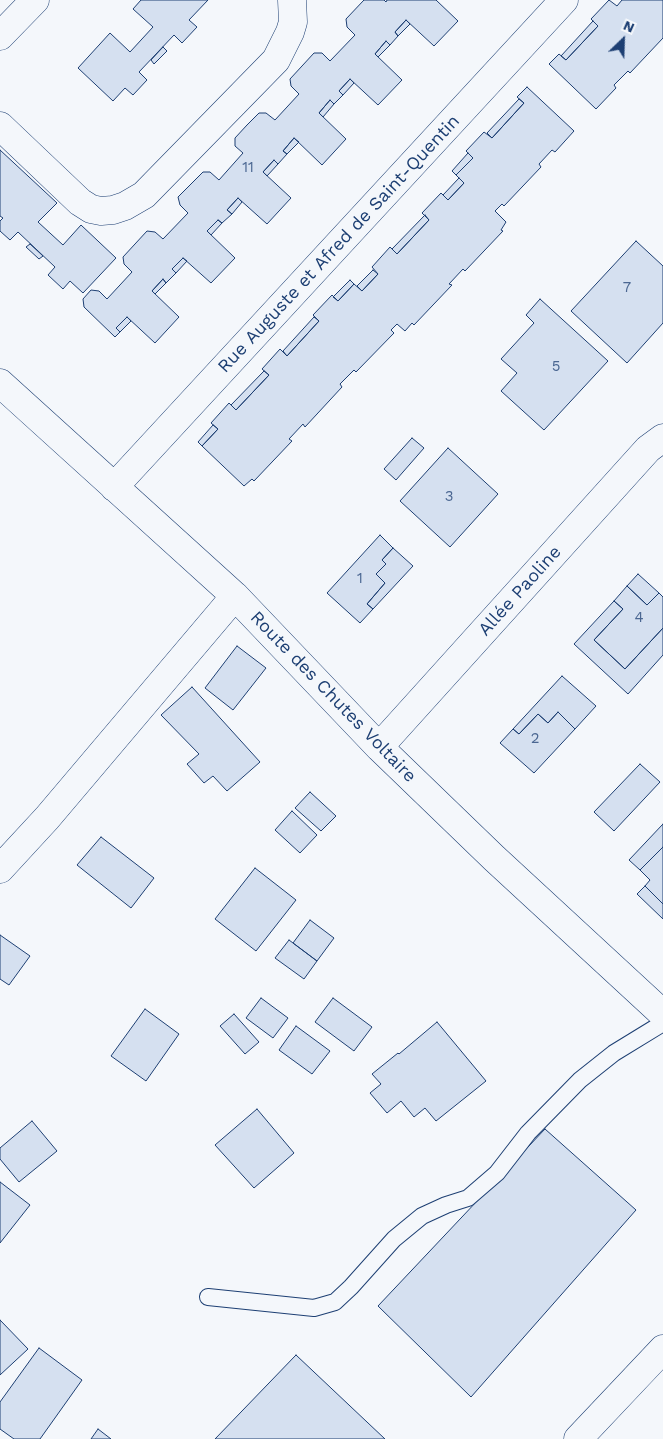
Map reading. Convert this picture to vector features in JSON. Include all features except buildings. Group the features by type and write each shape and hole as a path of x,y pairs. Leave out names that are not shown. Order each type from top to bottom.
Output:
{"street":[{"path":"0,36 35,0"},
{"path":"0,126 80,202 91,209 101,210 113,210 125,206 144,195 276,60 290,32 292,0"},
{"name":"Rue Auguste et Afred de Saint-Quentin","path":"114,487 564,0"},
{"name":"Route des Chutes Voltaire","path":"0,383 235,596 379,747 501,864 663,1014"},
{"name":"Allée Paoline","path":"379,747 648,449 663,438"},
{"path":"0,869 53,811 235,596"},
{"path":"578,1439 663,1349"}],"lane":[{"path":"208,1297 314,1308 335,1302 394,1239 422,1216 468,1198 497,1173 528,1133 580,1080 614,1053 663,1023"}]}
